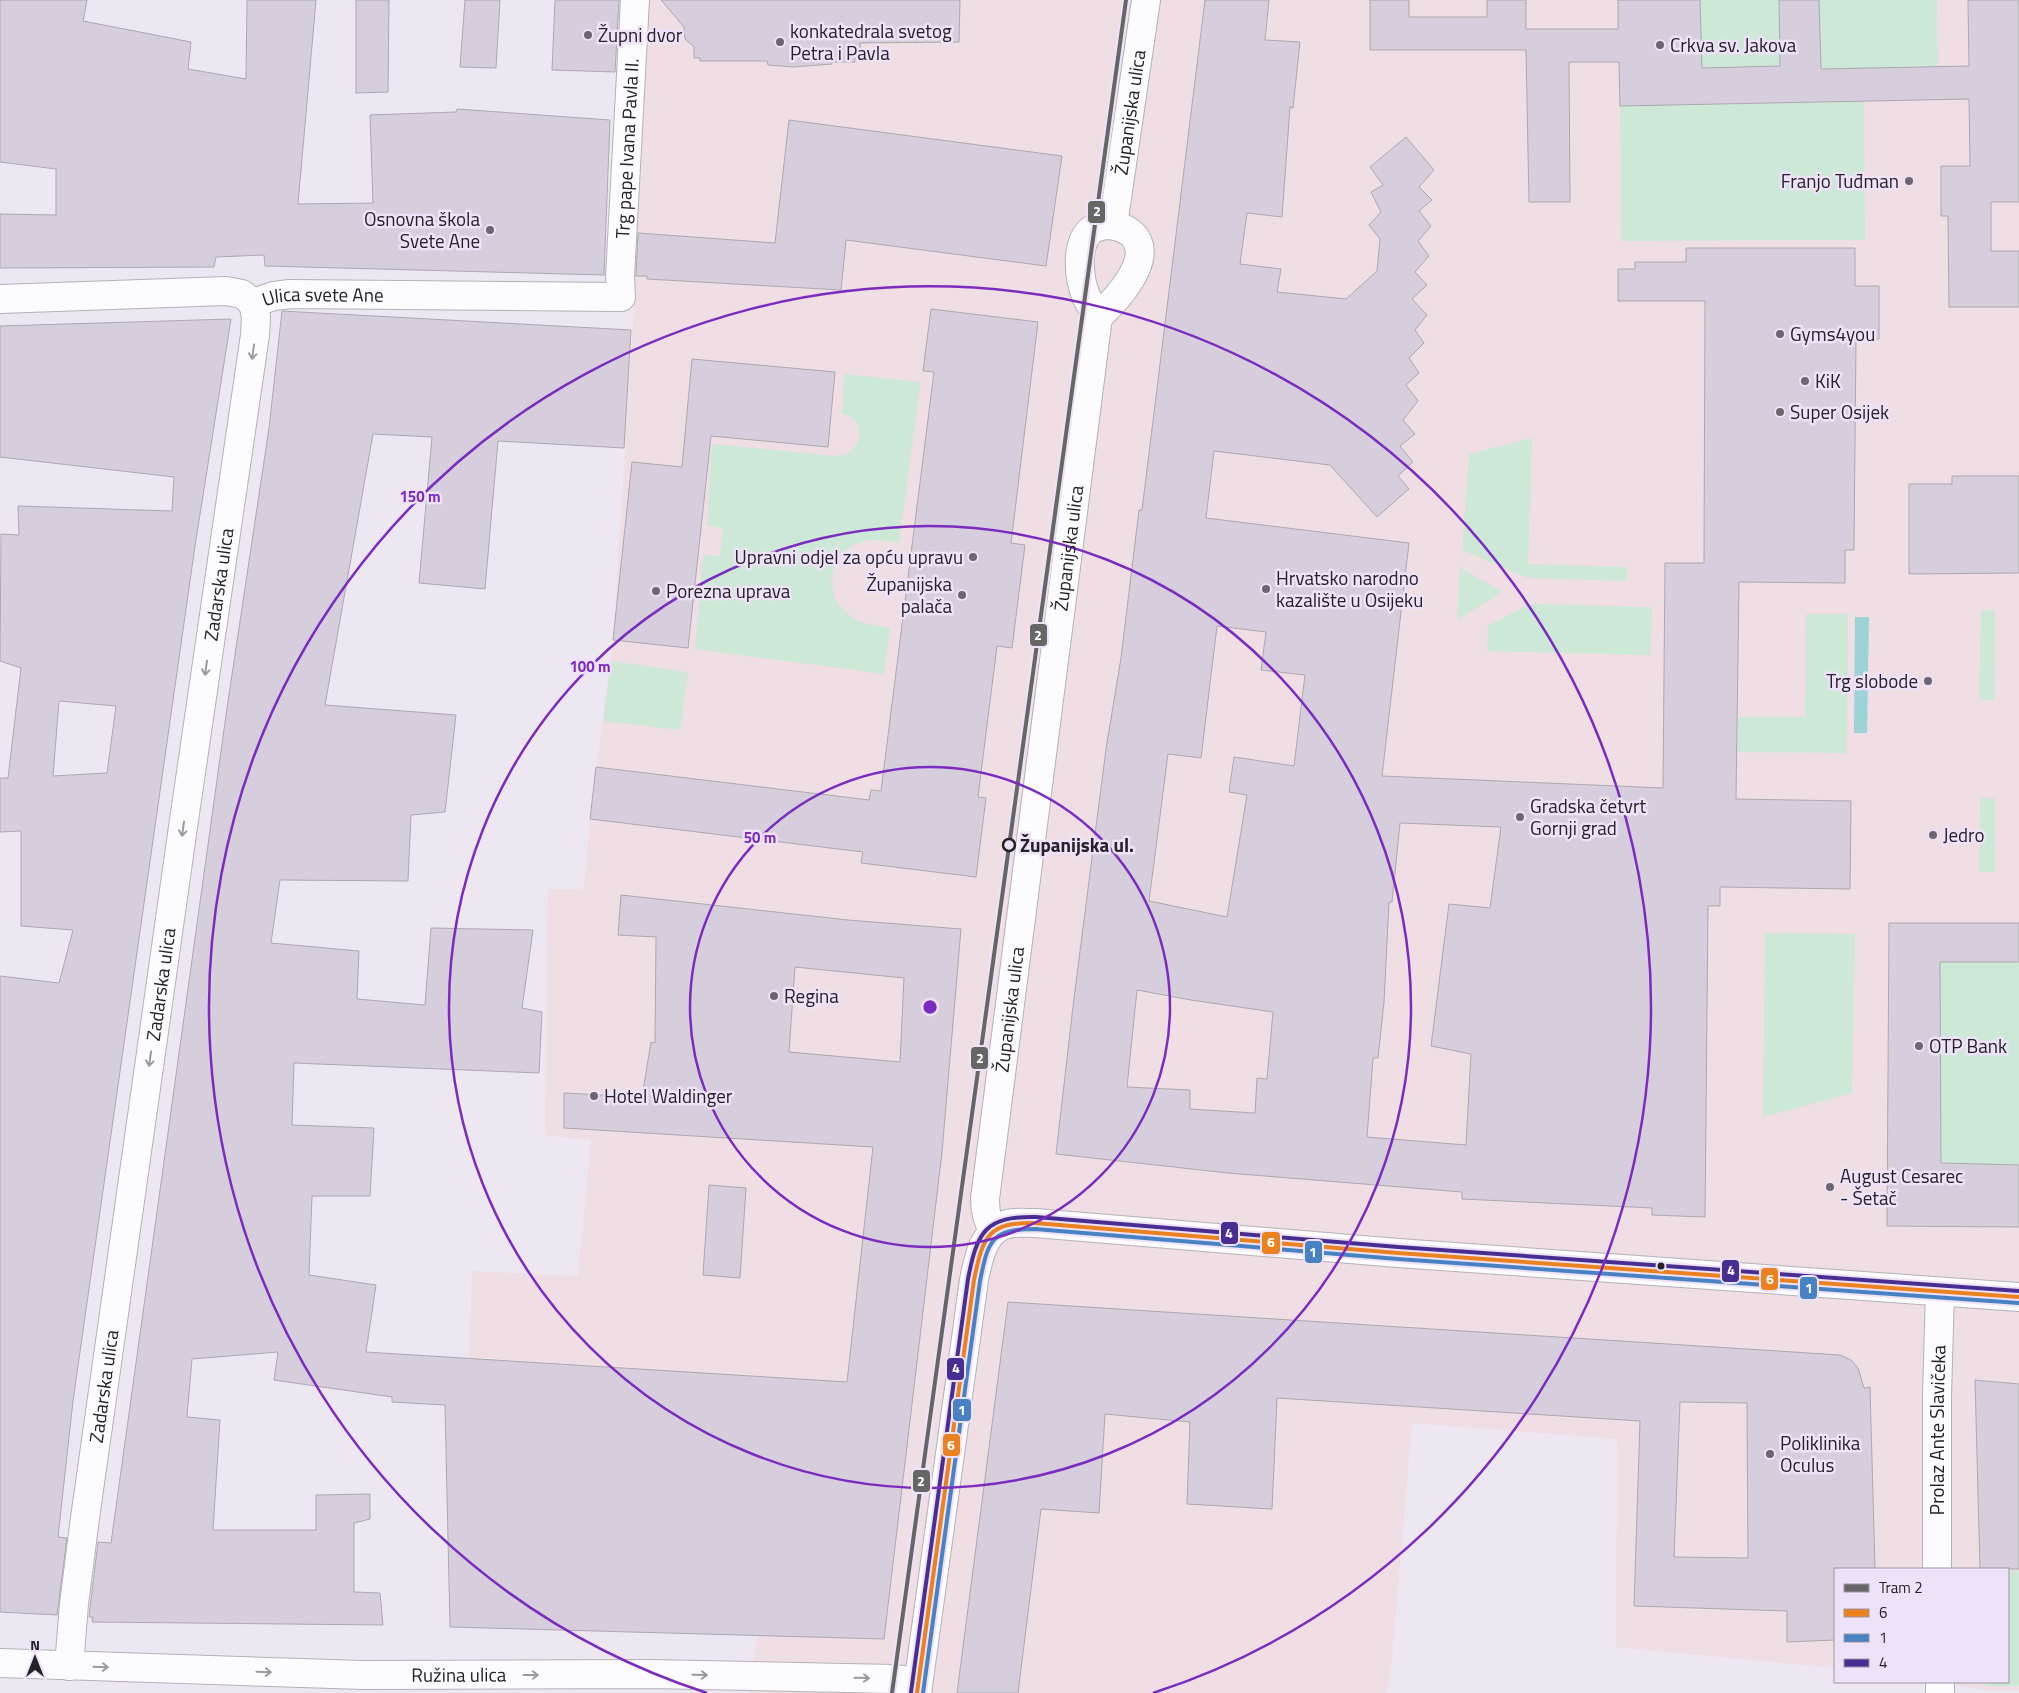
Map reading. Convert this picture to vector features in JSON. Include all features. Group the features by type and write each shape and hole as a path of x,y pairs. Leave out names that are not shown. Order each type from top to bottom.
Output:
{"street":[{"name":"Trg pape Ivana Pavla II.","path":"622,297 620,277 635,0"},
{"name":"Županijska ulica","path":"1113,225 1146,0"},
{"path":"1113,225 1128,231 1135,237 1139,255 1132,278 1114,302 1098,317 1086,296 1081,280 1082,247 1089,232 1095,228 1113,225"},
{"name":"Ulica svete Ane","path":"0,299 226,291 242,294 253,303 274,296 290,294 622,297"},
{"name":"Zadarska ulica","path":"69,1666 74,1604 89,1489 255,335 256,317 253,303"},
{"name":"Županijska ulica","path":"994,1231 987,1216 985,1199 1098,317"},
{"path":"917,1688 974,1280 979,1254 994,1231 1004,1224 1034,1223 1398,1253 2019,1297"},
{"name":"Prolaz Ante Slavičeka","path":"1937,1568 1936,1404 1940,1292"},
{"name":"Ružina ulica","path":"0,1663 363,1675 670,1675 894,1679 917,1688"}],"shaded area":[{"path":"637,0 2019,0 2019,1690 1984,1690 1944,1683 2009,1683 2009,1568 1834,1568 1834,1668 1616,1647 1617,1439 1412,1423 1391,1672 1386,1693 750,1693 791,1379 469,1357 472,1271 578,1276 591,1140 545,1135 548,889 584,890 590,819 613,640 635,293"}],"green space":[{"path":"1700,0 1779,0 1780,66 1702,68"},
{"path":"1819,0 1937,0 1938,66 1821,69"},
{"path":"1864,101 1865,240 1622,241 1620,106"},
{"path":"844,374 921,382 899,543 880,540 861,542 841,556 835,566 833,577 833,589 836,600 843,610 862,622 890,628 884,674 695,649 703,555 720,556 723,528 707,526 712,444 837,456 847,454 852,451 859,439 859,430 851,417 842,413"},
{"path":"1532,438 1528,564 1627,567 1627,581 1528,578 1462,550 1469,454"},
{"path":"1460,567 1502,592 1457,620"},
{"path":"1530,604 1652,607 1651,655 1487,651 1488,626"},
{"path":"1981,610 1995,610 1994,700 1979,700"},
{"path":"1806,614 1848,614 1847,753 1737,752 1738,717 1805,717"},
{"path":"611,661 688,672 680,730 603,721"},
{"path":"1980,798 1995,798 1995,872 1979,872"},
{"path":"1765,933 1855,934 1855,942 1852,1093 1763,1117"},
{"path":"1940,962 2019,962 2019,1165 1941,1163"},
{"path":"2009,1570 2019,1571 2019,1686 1986,1686 1986,1683 2009,1683"}],"water":[{"path":"1855,617 1869,617 1867,733 1854,733"}],"building":[{"path":"0,0 87,0 83,21 191,42 188,69 246,79 247,0 316,0 298,204 373,203 370,115 456,112 457,109 610,120 604,275 265,266 264,255 216,257 214,267 0,268 0,214 56,215 56,169 0,162"},
{"path":"356,0 389,0 388,92 356,93"},
{"path":"465,0 500,0 496,68 460,67"},
{"name":"Župni dvor","path":"555,0 619,0 615,72 552,70"},
{"name":"konkatedrala svetog Petra i Pavla","path":"661,0 960,0 959,42 860,43 861,56 855,56 855,62 832,62 832,64 793,67 768,65 767,61 700,61 700,58 694,58 694,47 685,39 684,27"},
{"path":"1205,0 1269,0 1265,40 1300,42 1293,108 1290,107 1282,217 1247,213 1240,264 1281,269 1277,292 1346,299 1377,271 1380,239 1369,225 1381,212 1371,192 1383,185 1370,167 1406,137 1434,170 1419,187 1432,200 1419,211 1431,226 1418,241 1429,256 1415,272 1427,285 1412,299 1427,315 1415,330 1424,343 1409,358 1419,373 1406,385 1418,401 1403,420 1415,434 1400,446 1413,462 1398,476 1409,489 1377,517 1330,465 1214,451 1206,518 1409,543 1382,776 1663,788 1665,563 1704,563 1705,301 1618,301 1618,269 1635,269 1635,262 1686,262 1686,248 1855,248 1855,286 1879,286 1879,339 1856,339 1854,550 1845,550 1845,583 1739,582 1736,799 1851,801 1850,889 1720,887 1720,906 1708,906 1705,1217 1652,1215 1652,1208 1462,1199 1462,1192 1228,1173 1056,1154 1106,749 1121,658 1139,510 1142,510","holes":["1217,626 1266,632 1261,670 1305,675 1294,766 1234,757 1229,792 1247,795 1227,917 1149,901 1168,754 1201,758","1400,823 1501,827 1490,908 1449,904 1431,1046 1471,1054 1466,1145 1367,1137 1373,1058 1378,1058 1384,1002 1389,902 1392,902","1137,990 1273,1012 1267,1079 1257,1078 1255,1113 1190,1109 1190,1090 1127,1087"]},
{"path":"1370,0 1409,0 1409,17 1487,17 1487,0 1526,0 1526,29 1618,29 1618,0 1700,0 1702,68 1780,66 1779,0 1819,0 1821,69 1969,66 1968,0 2019,0 2019,202 1991,202 1991,251 2019,251 2019,307 1949,307 1948,216 1941,216 1941,166 1970,166 1969,99 1620,106 1619,62 1569,62 1570,202 1529,202 1526,50 1370,50"},
{"path":"789,120 1062,156 1046,266 846,240 841,290 647,279 647,276 636,276 638,233 775,243"},
{"name":"Županijska palača","path":"931,309 1038,322 1011,543 1025,545 1012,648 997,646 978,797 986,798 976,877 861,863 863,852 590,819 596,767 869,800 871,790 881,791 934,372 923,371"},
{"path":"282,311 631,330 624,448 498,441 485,589 419,583 432,437 373,434 325,705 456,715 445,812 411,815 408,881 280,880 271,943 359,951 357,999 425,1005 431,928 533,930 522,1008 542,1012 539,1073 294,1063 292,1125 374,1128 370,1196 312,1196 309,1275 376,1285 366,1352 847,1382 873,1147 564,1128 564,1093 642,1097 651,1042 655,1043 656,937 618,935 621,895 848,920 961,929 942,1152 884,1639 450,1627 445,1405 392,1402 392,1397 274,1380 278,1352 192,1359 187,1417 220,1420 213,1530 316,1530 316,1495 370,1494 370,1519 354,1523 354,1592 380,1593 383,1625 92,1622 93,1617 89,1617 98,1542 111,1543 227,708 269,428","holes":["795,967 904,978 900,1062 789,1052"]},
{"path":"231,319 195,546 73,1401 58,1537 67,1538 57,1615 0,1612 0,976 59,983 73,930 21,926 21,831 0,832 0,778 8,778 21,668 0,661 1,534 19,535 18,506 172,511 174,477 0,457 0,326","holes":["59,701 116,706 107,773 53,776"]},
{"path":"692,359 835,372 828,447 711,436 688,648 613,640 632,462 682,467"},
{"path":"1952,476 2019,476 2019,573 1909,574 1909,484 1952,484"},
{"path":"1889,923 2019,923 2019,962 1940,962 1941,1163 2019,1165 2019,1227 1887,1226"},
{"path":"709,1185 746,1188 740,1278 703,1275"},
{"path":"1008,1302 1840,1355 1851,1360 1858,1368 1864,1388 1870,1387 1875,1568 1834,1568 1834,1640 1787,1642 1787,1611 1634,1606 1640,1421 1277,1398 1272,1509 1187,1504 1190,1422 1105,1414 1099,1513 1041,1509 1018,1693 957,1693","holes":["1680,1402 1747,1403 1748,1558 1674,1557"]},
{"path":"1975,1380 2019,1384 2019,1569 1980,1568"}],"tram line":[{"name":"2","path":"892,1693 1126,0"}],"transit line":[{"name":"4","path":"911,1692 971,1263 975,1249 986,1230 994,1224 1005,1220 1019,1217 1036,1217 1398,1247 2019,1291"},
{"name":"6","path":"917,1693 974,1280 985,1242 997,1229 1007,1225 1035,1223 1398,1253 2019,1297"},
{"name":"1","path":"923,1693 980,1281 989,1247 1000,1235 1020,1230 1035,1229 1398,1259 2019,1303"}],"place":[{"name":"Župni dvor","path":"588,35"},
{"name":"konkatedrala svetog Petra i Pavla","path":"780,42"},
{"name":"Crkva sv. Jakova","path":"1660,45"},
{"name":"Franjo Tuđman","path":"1909,181"},
{"name":"Osnovna škola Svete Ane","path":"490,230"},
{"name":"Gyms4you","path":"1780,334"},
{"name":"KiK","path":"1805,381"},
{"name":"Super Osijek","path":"1780,412"},
{"name":"Upravni odjel za opću upravu","path":"973,557"},
{"name":"Hrvatsko narodno kazalište u Osijeku","path":"1266,589"},
{"name":"Porezna uprava","path":"656,591"},
{"name":"Županijska palača","path":"962,595"},
{"name":"Trg slobode","path":"1928,681"},
{"name":"Gradska četvrt Gornji grad","path":"1520,817"},
{"name":"Jedro","path":"1933,835"},
{"name":"Županijska ul.","path":"1009,845"},
{"name":"Regina","path":"774,996"},
{"name":"OTP Bank","path":"1919,1046"},
{"name":"Hotel Waldinger","path":"594,1096"},
{"name":"August Cesarec - Šetač","path":"1830,1187"},
{"name":"Poliklinika Oculus","path":"1770,1454"}]}
